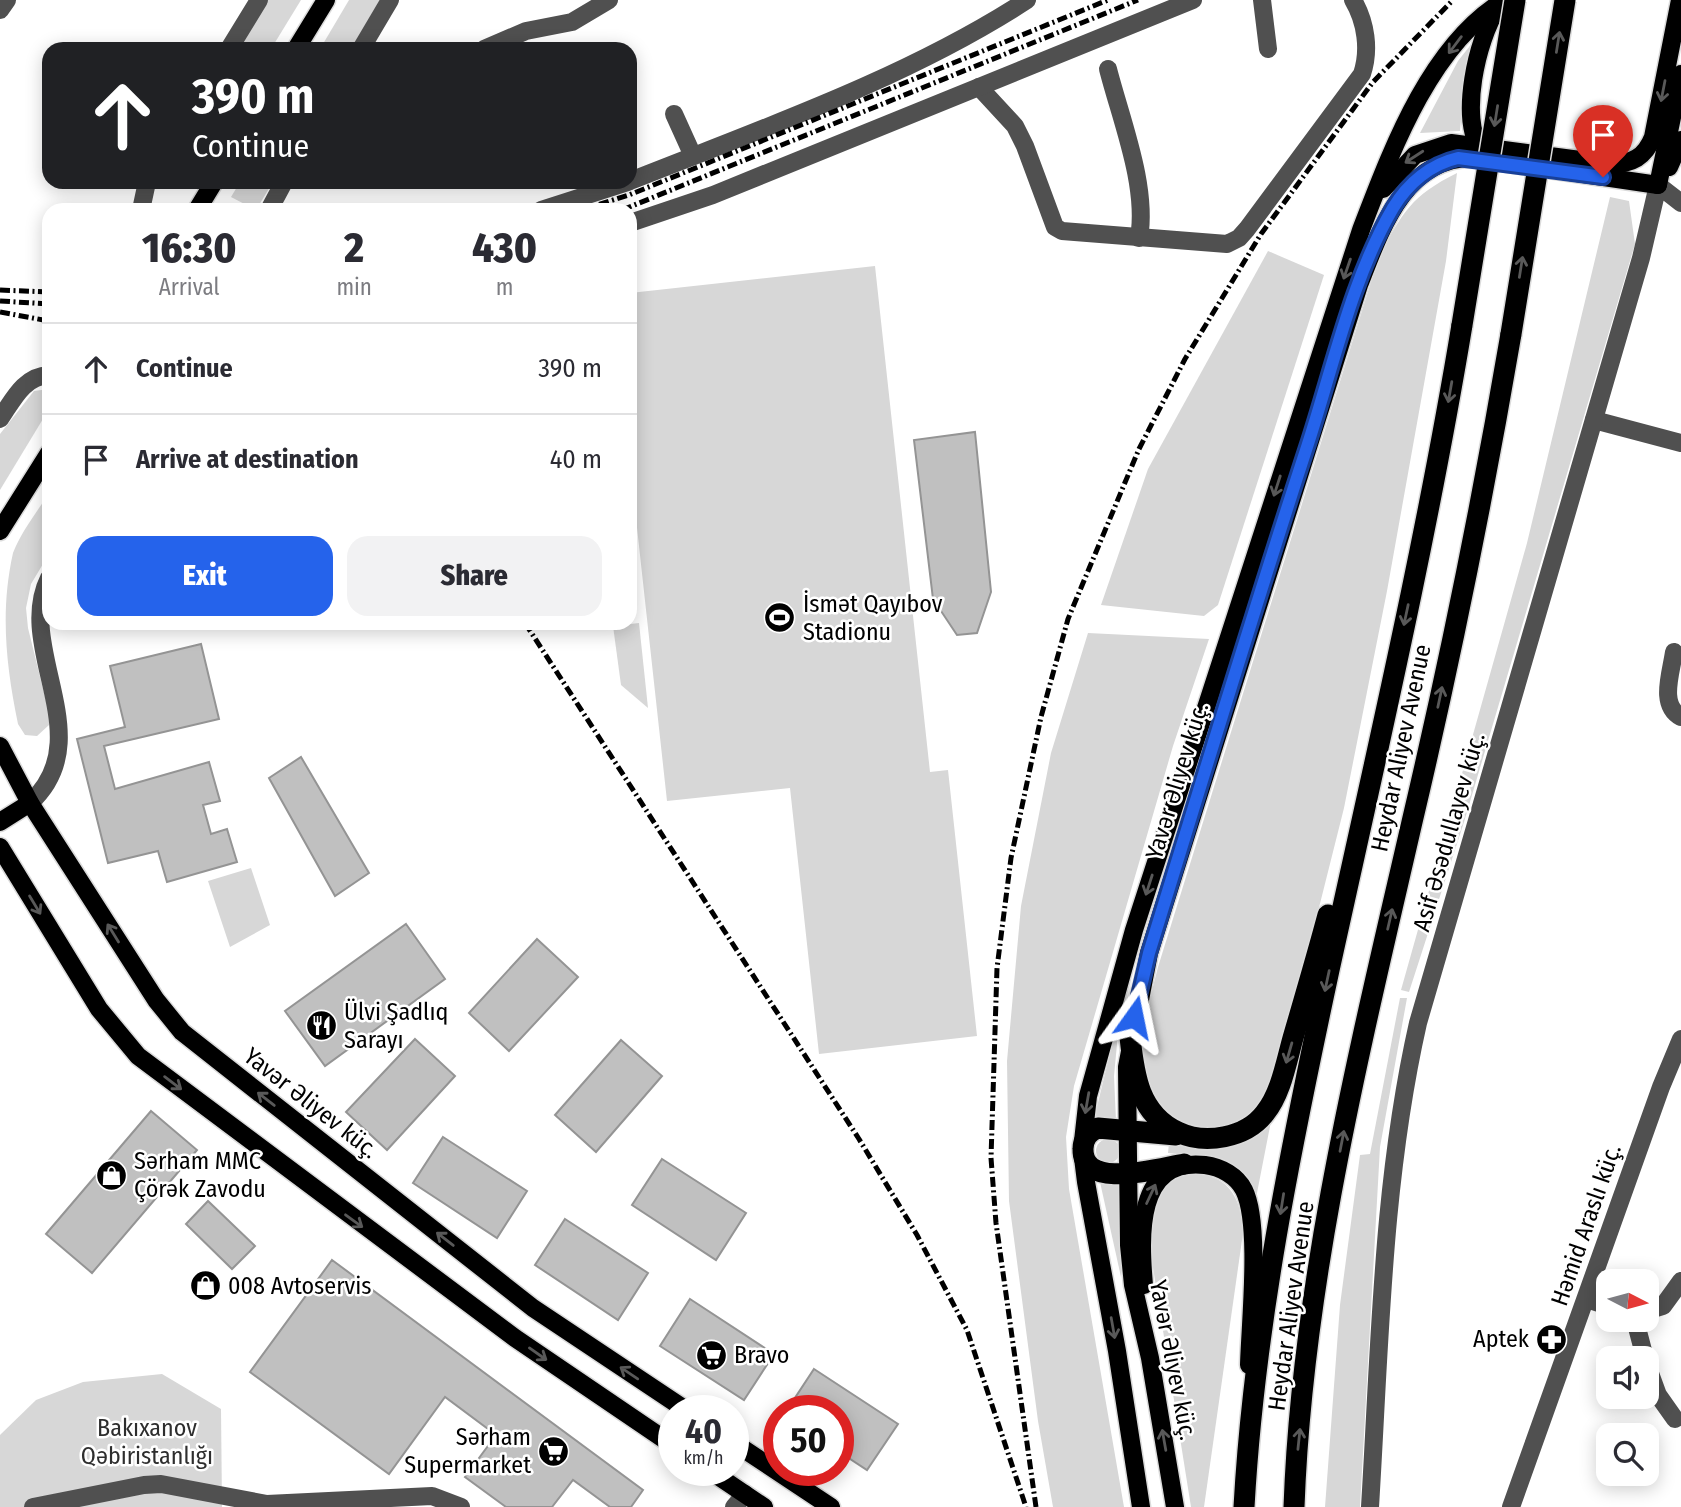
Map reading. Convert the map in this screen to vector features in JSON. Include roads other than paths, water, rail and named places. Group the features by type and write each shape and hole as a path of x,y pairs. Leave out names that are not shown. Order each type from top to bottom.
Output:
{"highway":[{"name":"Heydar Aliyev Avenue","path":"1294,1505 1309,1349 1335,1176 1364,1030 1447,666 1511,334 1564,0"},
{"name":"Heydar Aliyev Avenue","path":"1244,1507 1260,1346 1286,1180 1427,516 1462,325 1507,1"},
{"path":"1184,1164 1106,1174 1093,1171 1082,1150 1084,1140 1093,1130 1128,1129 1206,1139 1244,1130 1266,1113 1274,1098 1382,728"},
{"path":"1130,1037 1133,1066 1142,1097 1157,1119 1188,1137"}],"main road":[{"path":"300,42 326,0"},
{"path":"1371,205 1403,164 1415,155 1451,143 1477,144 1611,164 1634,162 1643,155 1653,137 1680,0"},
{"path":"1494,160 1477,144 1470,128 1474,84 1486,30 1507,1"},
{"name":"Yavər Əliyev küç.","path":"1141,1507 1082,1150 1088,1096 1130,944 1329,323 1371,205 1400,134 1442,63 1473,24 1507,1"},
{"path":"1658,185 1681,74"},
{"path":"1658,185 1681,141"},
{"name":"Yavər Əliyev küç.","path":"1175,1507 1150,1358 1130,1267 1127,1076 1130,1037 1149,953 1296,481 1374,247 1395,205 1408,188 1432,167 1458,158 1494,160 1658,185"},
{"path":"1,532 42,465"},
{"name":"Yavər Əliyev küç.","path":"0,746 30,803 156,1000 182,1032 533,1308 664,1395"},
{"path":"0,822 30,803"},
{"path":"0,847 104,1018 138,1056 504,1330 658,1435"},
{"path":"1150,1358 1141,1245 1144,1211 1158,1180 1184,1164 1213,1166 1224,1170 1243,1188 1248,1201 1252,1265 1246,1479"},
{"path":"749,1453 831,1507"},
{"path":"725,1486 740,1501 764,1507"}],"street":[{"path":"0,9 7,0"},
{"path":"233,42 260,0"},
{"path":"365,42 390,0"},
{"path":"500,42 526,31 572,22 609,0"},
{"path":"637,179 817,107 973,33 1027,0"},
{"path":"637,221 713,195 1193,0"},
{"path":"1262,0 1268,49"},
{"path":"979,87 1015,127 1026,146 1055,227 1062,231 1227,244 1239,238 1362,74 1366,62 1365,37 1353,0"},
{"path":"1108,69 1140,193 1142,220 1139,238"},
{"path":"674,114 693,156"},
{"path":"1658,185 1681,203"},
{"name":"Asif Əsədullayev küç.","path":"1370,1507 1390,1186 1401,1101 1418,1023 1647,235 1658,185"},
{"path":"563,203 607,189"},
{"path":"0,419 25,385 42,375"},
{"path":"1594,420 1681,443"},
{"path":"30,803 50,778 59,728 40,625 42,601"},
{"path":"1674,652 1667,703 1671,712 1681,717"},
{"name":"Həmid Araslı küç.","path":"1511,1507 1661,1087 1681,1039"},
{"path":"1659,1307 1663,1306 1681,1281"},
{"path":"1586,1299 1596,1302"},
{"path":"1659,1396 1675,1419"},
{"path":"33,1507 161,1484 267,1504 432,1496 461,1507"}],"railway":[{"path":"603,203 629,195 1108,0"},
{"path":"637,204 1138,0"},
{"path":"1036,1507 996,1223 991,1158 997,968 1011,858 1041,717 1068,619 1139,449 1185,359 1261,234 1373,82 1453,0"},
{"path":"0,290 42,292"},
{"path":"0,301 42,304"},
{"path":"0,312 42,320"},
{"path":"530,630 859,1139 917,1235 967,1330 1026,1507"}],"place":[{"name":"İsmət Qayıbov Stadionu","path":"780,618"},
{"name":"Ülvi Şadlıq Sarayı","path":"321,1026"},
{"name":"Sərham MMC Çörək Zavodu","path":"111,1175"},
{"name":"008 Avtoservis","path":"205,1286"},
{"name":"Aptek","path":"1552,1339"},
{"name":"Bravo","path":"711,1355"},
{"name":"Sərham Supermarket","path":"554,1451"}],"park label":[{"name":"Bakıxanov Qəbiristanlığı","path":"147,1442"}]}
